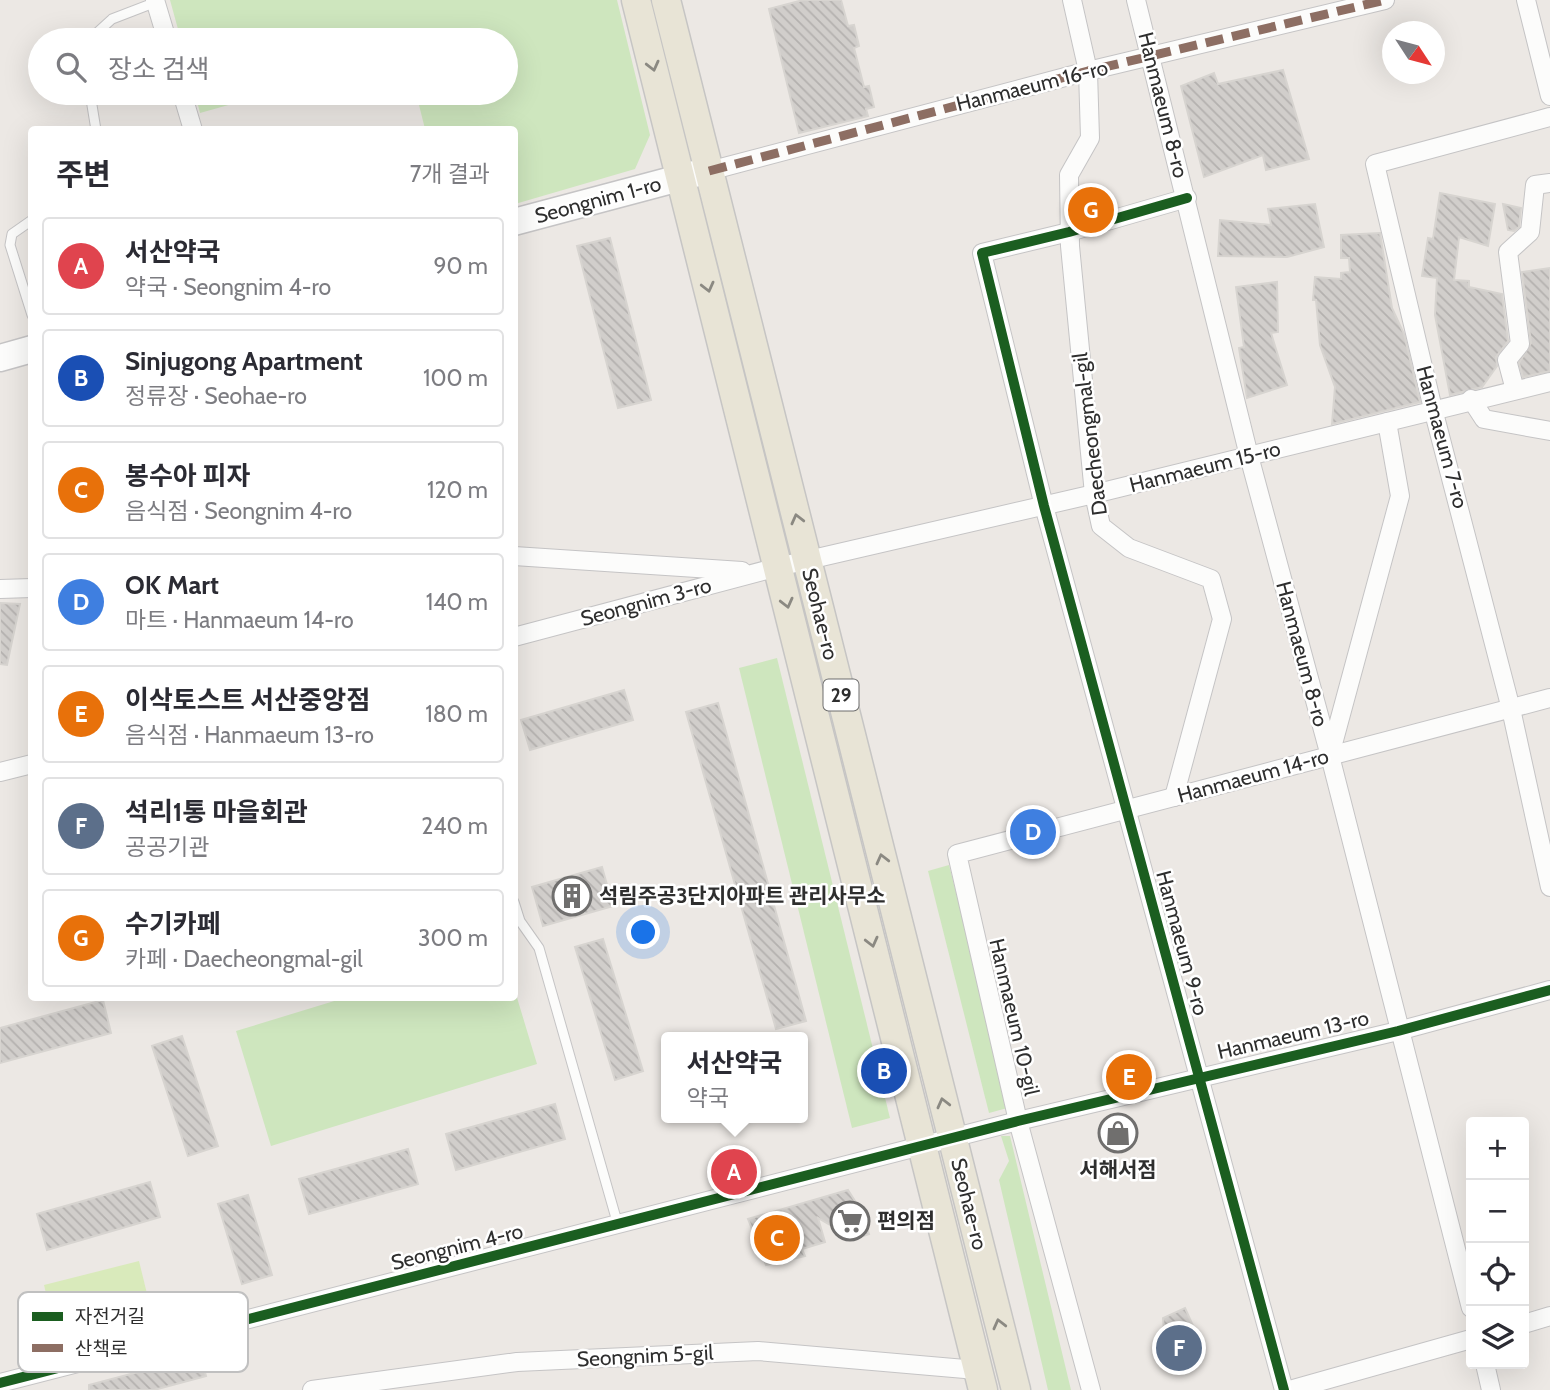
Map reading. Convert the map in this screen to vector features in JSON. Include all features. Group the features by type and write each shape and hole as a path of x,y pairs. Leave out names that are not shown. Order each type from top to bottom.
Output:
{"main road":[{"name":"Seohae-ro","path":"636,0 681,178 769,569 923,1147 981,1381"},
{"name":"Seohae-ro","path":"666,0 1016,1390"}],"street":[{"name":"Daecheongmal-gil","path":"1072,0 1088,71 1090,138 1069,175 1069,232 1094,494 1101,526 1129,548 1211,579 1222,619 1174,797"},
{"name":"Hanmaeum 8-ro","path":"1136,0 1249,456 1330,756 1398,1031 1470,1306"},
{"name":"Hanmaeum 16-ro","path":"681,178 1088,71 1385,0"},
{"path":"1526,0 1550,96"},
{"path":"156,1 164,28"},
{"path":"186,105 192,126"},
{"name":"Hanmaeum 7-ro","path":"1550,117 1375,164 1433,409 1511,709 1550,887"},
{"name":"Seongnim 1-ro","path":"518,221 681,178"},
{"path":"1515,390 1507,360 1520,344 1508,252 1530,232 1535,185 1550,183"},
{"path":"1069,232 1187,198"},
{"name":"Hanmaeum 9-ro","path":"1069,232 982,253 1044,506 1284,1390"},
{"path":"0,358 28,350"},
{"name":"Hanmaeum 15-ro","path":"769,569 1044,506 1471,399 1550,382"},
{"path":"1471,399 1484,419 1550,431"},
{"path":"1330,756 1400,496 1387,422"},
{"path":"518,556 769,569"},
{"name":"Seongnim 3-ro","path":"518,635 769,569"},
{"path":"0,589 28,589"},
{"name":"Hanmaeum 14-ro","path":"957,854 1550,698"},
{"path":"0,772 28,765"},
{"name":"Hanmaeum 10-gil","path":"957,854 1018,1121 1091,1390"},
{"name":"Hanmaeum 13-ro","path":"923,1147 1199,1076 1398,1031 1550,990"},
{"name":"Seongnim 4-ro","path":"248,1320 923,1147"},
{"path":"1529,1322 1550,1316"},
{"path":"1290,1390 1466,1340"},
{"name":"Seongnim 5-gil","path":"312,1390 517,1362 758,1351 965,1368 981,1381"},
{"path":"1486,1369 1491,1390"},
{"name":"Seongnim 4-ro","path":"0,1383 43,1372"}],"lane":[{"path":"102,28 112,19 156,1"},
{"path":"92,105 95,126"},
{"path":"28,223 12,234 10,245 28,302"},
{"path":"518,915 539,948 619,1226"}],"green space":[{"path":"170,0 617,0 650,135 635,169 518,203 518,126 424,126 419,105 518,105 518,28 178,28"},
{"path":"198,105 228,105 200,113"},
{"path":"777,658 890,1118 852,1128 739,668"},
{"path":"949,865 1011,1107 989,1113 928,871"},
{"path":"334,1001 518,1001 537,1064 271,1146 236,1031"},
{"path":"1001,1136 1010,1136 1071,1390 1048,1390 999,1180 1009,1161"},
{"path":"139,1261 147,1292 46,1292 44,1285"}],"building":[{"path":"803,0 841,0 848,26 854,25 859,46 854,48 864,87 869,86 874,107 866,109 868,116 799,133 769,9"},
{"path":"1283,70 1309,159 1266,170 1263,155 1204,177 1181,86 1214,73 1218,84"},
{"path":"1440,193 1495,204 1488,246 1459,237 1454,280 1469,281 1469,287 1502,294 1508,341 1496,357 1497,366 1482,387 1450,395 1435,315 1437,278 1422,276 1428,238 1433,239"},
{"path":"1315,204 1324,247 1287,257 1218,256 1220,220 1271,225 1268,209"},
{"path":"1503,204 1521,208 1519,227 1514,231 1508,230"},
{"path":"1380,233 1392,308 1404,334 1420,402 1332,424 1335,387 1320,345 1316,300 1313,300 1315,277 1341,279 1341,273 1350,272 1349,258 1341,258 1341,235"},
{"path":"610,238 651,400 618,408 577,246"},
{"path":"1550,268 1550,371 1523,377 1519,363 1531,343 1522,272"},
{"path":"1277,282 1278,332 1271,333 1287,385 1247,398 1239,348 1244,347 1236,287"},
{"path":"0,603 20,604 7,665 0,664"},
{"path":"624,690 633,720 530,750 521,720"},
{"path":"718,703 806,1021 776,1029 686,712"},
{"name":"석림주공3단지아파트 관리사무소","path":"602,867 613,906 543,926 532,887"},
{"path":"603,939 643,1071 615,1080 575,947"},
{"path":"103,1001 111,1033 0,1063 0,1028"},
{"path":"182,1036 218,1146 188,1156 152,1046"},
{"path":"555,1104 565,1139 456,1170 446,1134"},
{"path":"408,1149 418,1184 309,1214 299,1179"},
{"path":"150,1182 160,1217 47,1250 37,1214"},
{"path":"848,1190 862,1212 869,1234 854,1239 818,1218 825,1242 802,1249 805,1256 766,1265 748,1219"},
{"path":"248,1195 272,1275 242,1284 218,1204"},
{"path":"1185,1308 1194,1328 1192,1367 1167,1368 1163,1318"},
{"path":"138,1372 205,1372 206,1376 154,1390 89,1390 89,1385"}],"marked path":[{"path":"709,171 1088,71 1385,0"}],"cycle path":[{"path":"1187,198 1069,232 982,253 1044,506 1284,1390"},
{"path":"248,1319 1018,1121 1398,1031 1550,990"},
{"path":"0,1383 43,1372"}],"place":[{"name":"수기카페","path":"1091,210"},
{"name":"OK Mart","path":"1033,832"},
{"name":"석림주공3단지아파트 관리사무소","path":"572,896"},
{"name":"Sinjugong Apartment","path":"884,1071"},
{"name":"이삭토스트 서산중앙점","path":"1129,1077"},
{"name":"서해서점","path":"1118,1133"},
{"name":"서산약국","path":"734,1172"},
{"name":"편의점","path":"850,1221"},
{"name":"봉수아 피자","path":"777,1238"},
{"name":"석리1통 마을회관","path":"1179,1348"}]}
